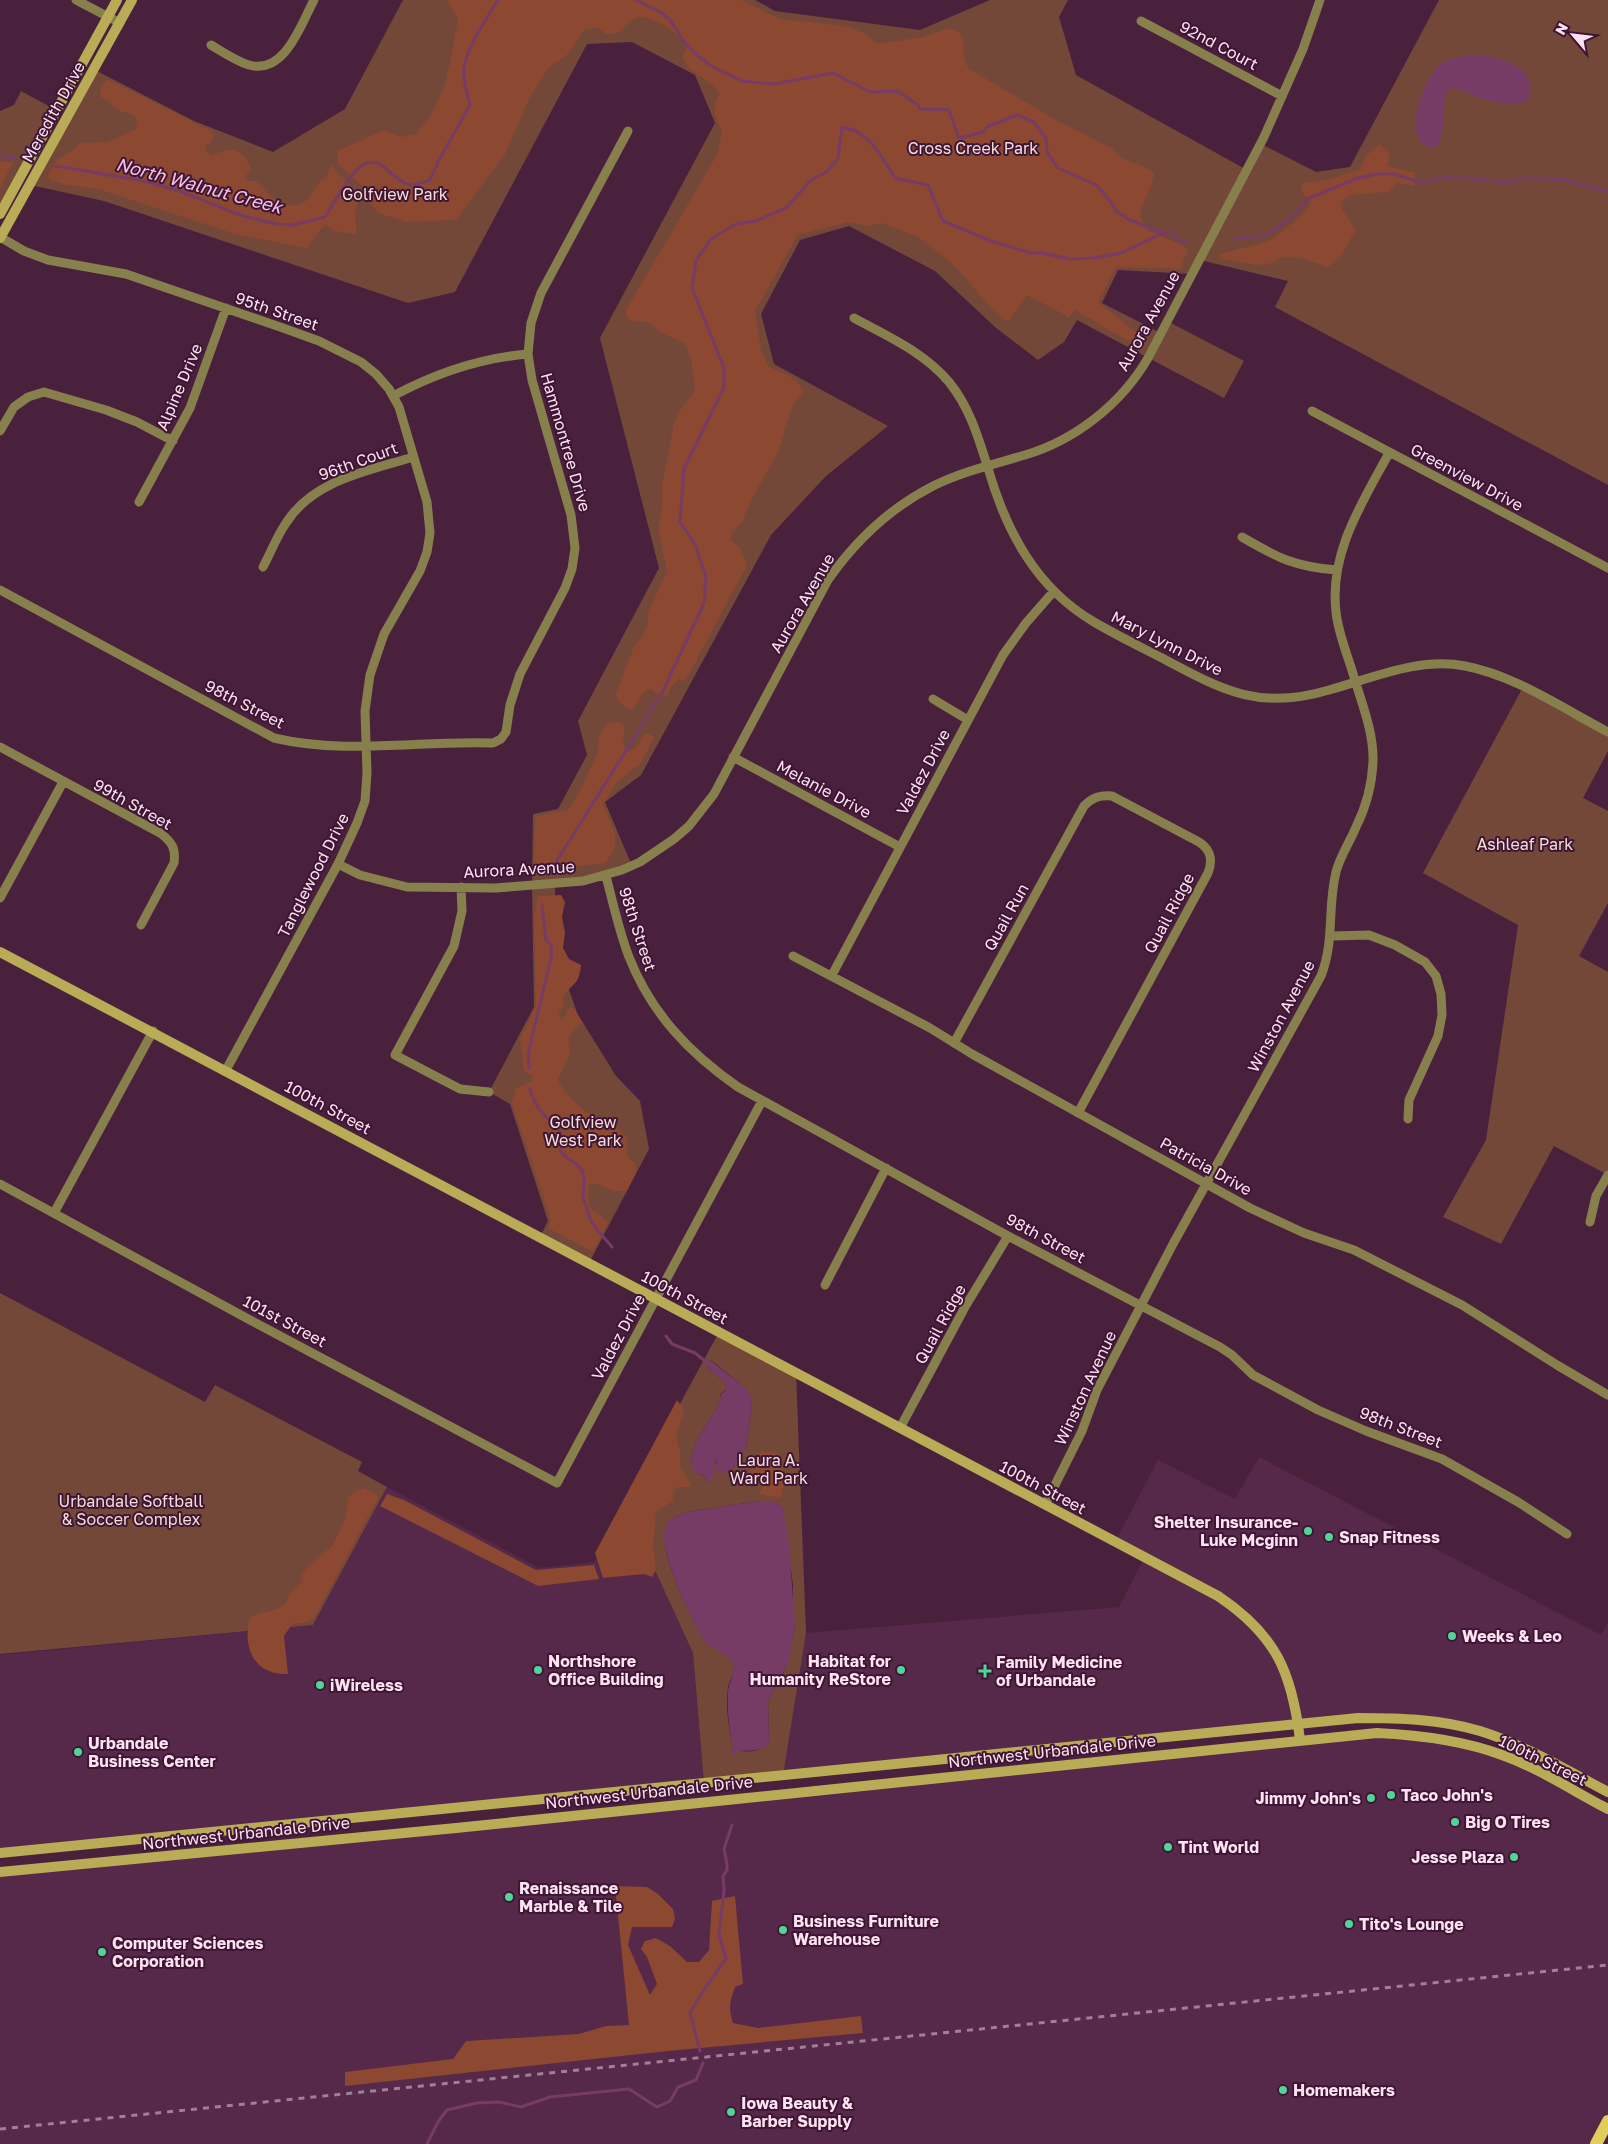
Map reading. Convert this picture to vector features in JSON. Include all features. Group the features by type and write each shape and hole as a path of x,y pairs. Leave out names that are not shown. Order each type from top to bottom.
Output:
{"main road":[{"name":"Meredith Drive","path":"0,214 117,0"},
{"name":"Meredith Drive","path":"0,237 132,0"},
{"name":"100th Street","path":"0,952 153,1031 1218,1596 1244,1614 1262,1633 1284,1667 1294,1696 1300,1740 1377,1733 1419,1736 1462,1743 1503,1755 1526,1765 1608,1809"},
{"name":"100th Street","path":"1298,1724 1358,1718 1391,1718 1440,1722 1461,1726 1502,1739 1608,1792"},
{"name":"Northwest Urbandale Drive","path":"0,1853 1298,1724"},
{"name":"Northwest Urbandale Drive","path":"0,1872 456,1828 1300,1740"},
{"path":"1596,2144 1608,2121"}],"street":[{"path":"76,0 120,23"},
{"path":"211,45 250,65 268,64 276,61 288,48 314,0"},
{"name":"Aurora Avenue","path":"338,864 368,877 406,888 496,888 584,881 606,876 646,858 689,826 714,794 824,587 842,561 870,530 913,498 936,485 987,466 1034,452 1067,437 1086,425 1120,396 1143,367 1264,137 1304,48 1320,0"},
{"name":"92nd Court","path":"1141,21 1282,96"},
{"name":"Hammontree Drive","path":"502,738 506,732 510,705 520,674 565,588 572,569 576,548 571,515 532,380 528,354 531,323 541,292 628,131"},
{"name":"95th Street","path":"0,237 24,251 48,260 126,274 319,341 361,362 376,374 393,396"},
{"name":"Alpine Drive","path":"140,502 190,408 201,382 226,308"},
{"name":"Mary Lynn Drive","path":"854,318 911,349 933,364 946,379 963,401 971,416 1002,510 1021,550 1033,568 1054,591 1077,612 1095,623 1201,679 1235,693 1266,699 1299,698 1410,667 1431,664 1463,666 1494,673 1608,732"},
{"path":"393,396 420,381 449,370 478,361 528,354"},
{"path":"0,431 14,408 28,397 44,392 129,419 173,441"},
{"name":"Tanglewood Drive","path":"226,1070 338,864 365,801 367,773 366,693 374,658 384,634 420,571 427,552 430,532 429,512 399,407 393,396"},
{"name":"Greenview Drive","path":"1312,411 1608,568"},
{"name":"Winston Avenue","path":"1045,1505 1082,1431 1097,1390 1321,976 1328,958 1331,936 1332,895 1336,870 1364,806 1370,788 1373,761 1371,734 1336,612 1337,570 1347,534 1389,453"},
{"name":"96th Court","path":"263,567 287,522 311,496 332,483 413,457"},
{"path":"1242,537 1270,554 1297,565 1337,570"},
{"name":"98th Street","path":"0,590 274,738 302,744 366,746 493,743 502,738"},
{"name":"Valdez Drive","path":"832,975 1003,655 1026,623 1054,591"},
{"path":"933,699 968,720"},
{"name":"99th Street","path":"0,747 160,833 173,845 176,853 174,863 141,925"},
{"name":"Melanie Drive","path":"733,757 900,847"},
{"path":"0,898 62,782"},
{"name":"Quail Ridge","path":"1078,1113 1211,865 1211,856 1206,847 1112,796 1095,797 1084,806"},
{"name":"Quail Run","path":"954,1043 1084,806"},
{"name":"98th Street","path":"606,876 628,956 652,1003 667,1025 691,1051 713,1070 762,1101 1008,1236 1220,1347 1232,1355 1253,1375 1318,1410 1366,1431 1442,1459 1518,1502 1567,1534"},
{"path":"461,888 462,912 454,946 395,1056 460,1089 489,1092"},
{"path":"1331,936 1369,936 1395,945 1424,962 1436,976 1441,994 1442,1015 1438,1036 1409,1100 1408,1119"},
{"name":"Patricia Drive","path":"793,956 930,1028 1207,1184 1295,1229 1354,1250 1462,1305 1608,1395"},
{"path":"54,1213 153,1031"},
{"name":"Valdez Drive","path":"557,1483 762,1101"},
{"path":"825,1285 886,1168"},
{"path":"1590,1222 1596,1196 1608,1175"},
{"name":"101st Street","path":"0,1184 250,1320 557,1483"},
{"name":"Quail Ridge","path":"900,1428 964,1307 1008,1236"}],"shaded area":[{"path":"1484,55 1511,64 1525,74 1529,81 1530,90 1528,101 1510,104 1500,103 1471,95 1454,87 1446,93 1441,135 1436,148 1424,145 1418,136 1416,123 1422,93 1429,79 1437,68 1450,59"},
{"path":"710,1360 746,1389 751,1396 752,1405 746,1448 732,1469 722,1473 715,1472 717,1463 715,1459 713,1476 708,1483 703,1475 695,1473 690,1461 697,1440 720,1402 722,1397 720,1397 726,1390 725,1382 707,1368"},
{"path":"1259,1457 1601,1635 1608,1622 1608,1792 1479,1731 1391,1718 783,1776 806,1633 1119,1607 1144,1558 1115,1542 1158,1460 1235,1499"},
{"path":"387,1487 539,1568 594,1562 625,1505 693,1653 704,1783 0,1853 0,1655 313,1625"},
{"path":"759,1501 779,1503 783,1508 789,1544 795,1627 788,1664 768,1701 769,1743 759,1750 737,1751 735,1757 731,1753 733,1748 728,1706 728,1691 733,1672 732,1661 708,1644 694,1622 668,1560 664,1532 669,1520 686,1512"},
{"path":"1377,1733 1485,1749 1608,1809 1608,2121 1596,2144 0,2144 0,1872"}],"green space":[{"path":"403,0 755,0 775,11 920,30 990,0 1068,0 1059,17 1076,75 1247,170 1261,144 1316,172 1350,167 1439,0 1608,0 1608,485 1275,307 1288,281 1200,260 1192,274 1118,270 1102,303 1161,333 1167,321 1244,361 1224,398 1077,320 1064,342 1038,360 995,327 935,271 849,226 800,240 761,314 774,364 888,426 826,476 771,535 641,775 605,802 632,866 555,884 555,948 577,1013 616,1076 640,1101 649,1149 589,1263 540,1237 548,1221 510,1104 489,1092 534,1007 533,814 558,809 587,755 578,721 659,568 600,338 715,123 695,75 632,42 587,44 455,292 408,303 104,201 30,185 93,69 194,121 273,152 345,109"},
{"path":"447,0 741,0 780,19 845,26 864,33 878,44 923,37 950,28 961,34 964,56 969,69 1058,121 1113,149 1128,161 1144,166 1154,173 1140,216 1149,231 1178,243 1188,250 1180,269 1116,267 1098,302 1141,336 1137,346 1075,310 1069,317 1027,295 1008,322 990,307 954,265 918,237 882,223 869,226 848,222 798,235 755,311 761,351 769,367 794,379 803,392 791,409 778,453 752,498 742,522 732,533 731,540 740,548 747,566 684,682 679,679 672,686 667,696 655,693 652,689 647,689 634,709 627,709 617,699 616,694 635,644 646,630 648,613 667,571 658,529 662,510 662,485 674,424 678,413 695,391 691,359 685,343 664,334 647,322 630,321 625,312 718,153 722,130 715,117 714,110 719,95 711,84 694,73 685,62 683,55 689,45 672,31 649,18 636,18 617,33 612,34 606,34 598,27 584,30 568,54 548,68 530,97 505,154 456,220 407,222 378,213 370,203 366,190 337,163 338,151 384,130 401,137 416,134 431,115 445,85 458,19"},
{"path":"107,79 211,131 214,136 210,143 205,145 206,151 211,155 230,150 239,152 247,161 251,171 244,177 248,181 256,181 273,198 285,204 295,205 306,201 320,181 326,177 331,165 357,192 359,199 355,212 357,234 334,231 325,224 307,248 235,234 101,190 50,180 48,175 58,159 72,151 79,143 108,142 136,129 137,118 129,113 122,112 101,97 100,88"},
{"path":"21,91 56,110 7,202 0,202 0,111 14,105"},
{"path":"1379,144 1390,154 1387,166 1415,173 1414,186 1397,183 1388,192 1349,195 1341,203 1342,209 1356,230 1340,257 1328,267 1301,258 1282,257 1272,263 1259,265 1220,259 1220,254 1269,241 1300,217 1311,203 1301,191 1302,183 1328,180 1360,169 1365,157"},
{"path":"0,162 13,162 0,189"},
{"name":"Ashleaf Park","path":"1523,687 1608,732 1608,751 1583,798 1608,811 1608,903 1579,956 1608,972 1608,1175 1554,1146 1501,1244 1443,1217 1486,1140 1518,925 1423,873"},
{"path":"610,722 619,722 625,726 623,745 628,751 634,749 646,733 655,737 640,764 617,782 603,804 615,835 614,849 604,863 534,871 535,818 541,815 568,810 572,805 596,756 602,730"},
{"name":"Golfview West Park","path":"561,895 565,902 562,917 565,933 563,948 569,959 581,965 577,981 563,997 564,1006 559,1012 560,1019 563,1020 567,1010 571,1007 574,1008 582,1022 568,1039 570,1053 558,1079 568,1095 583,1109 596,1119 622,1132 627,1140 627,1156 635,1163 637,1169 627,1191 613,1191 598,1184 589,1184 590,1207 608,1222 593,1252 548,1228 551,1220 512,1103 516,1088 533,1081 532,1075 524,1071 520,1039 536,1006 534,918 538,896"},
{"name":"Urbandale Softball & Soccer Complex","path":"0,1293 205,1402 215,1385 362,1462 358,1471 387,1487 313,1625 0,1654"},
{"name":"Laura A. Ward Park","path":"719,1332 796,1373 806,1633 783,1776 704,1783 693,1653 625,1505","holes":["711,1360 746,1389 752,1405 746,1448 742,1452 741,1458 726,1470 717,1465 715,1459 707,1482 703,1475 699,1474 691,1458 697,1440 720,1402 722,1392 726,1390 725,1382 707,1368","759,1501 783,1508 793,1585 793,1619 795,1627 786,1668 768,1701 769,1743 757,1750 742,1751 733,1748 727,1710 728,1687 733,1665 728,1656 708,1644 695,1623 675,1581 670,1567 665,1540 669,1520 686,1512"]},
{"path":"677,1400 684,1410 676,1437 680,1451 680,1467 690,1483 690,1487 677,1487 673,1491 673,1501 656,1512 653,1546 656,1570 652,1577 644,1574 603,1578 595,1553"},
{"path":"762,1452 778,1453 784,1481 780,1498 759,1494 764,1484 750,1476 752,1462"},
{"path":"364,1488 379,1496 314,1618 304,1623 293,1623 284,1636 288,1674 267,1670 253,1658 250,1649 248,1629 250,1618 257,1614 278,1609 286,1604 290,1593 302,1581 302,1575 307,1567 333,1545 346,1517 348,1498 354,1492"},
{"path":"387,1494 404,1500 536,1570 594,1565 599,1579 538,1586 380,1506"},
{"path":"615,1886 647,1887 658,1894 673,1909 675,1919 672,1927 632,1927 628,1945 650,1995 657,1984 647,1957 641,1949 645,1941 656,1938 670,1946 687,1962 699,1962 709,1950 712,1901 735,1896 743,1984 735,1987 732,1997 730,2013 733,2023 758,2028 861,2016 863,2033 668,2051 345,2086 345,2072 453,2059 466,2041 579,2034 606,2026 629,2025"}],"waterway":[{"name":"North Walnut Creek","path":"56,166 144,181 179,191 243,216 277,224 293,225 325,217 348,180 358,169 366,164 373,162 379,164 404,183 411,185 428,181 470,105 464,76 466,59 478,32 498,0"},
{"name":"North Walnut Creek","path":"636,0 662,13 670,20 686,44 711,66 742,81 774,84 833,73 870,92 897,91 918,105 920,109 949,110 958,136 961,138 983,132 987,127 1017,115 1034,122 1046,138 1047,152 1058,168 1096,185 1111,202 1115,210 1128,219 1163,233 1172,233 1178,240 1187,241"},
{"path":"553,867 662,693 704,603 706,577 695,544 680,522 684,469 724,387 724,368 692,288 696,260 711,239 736,224 756,221 786,208 812,179 825,173 838,159 842,127 868,139 895,178 928,185 943,221 991,241 1031,253 1042,253 1071,259 1094,258 1121,253 1163,233"},
{"name":"North Walnut Creek","path":"0,156 15,158"},
{"name":"North Walnut Creek","path":"1234,239 1266,235 1296,214 1307,199 1358,178 1377,174 1394,174 1419,182 1458,176 1470,179 1508,182 1528,178 1566,180 1608,192"},
{"path":"529,1068 528,1054 552,954 551,945 546,940 542,905"},
{"path":"530,1089 535,1103 542,1113 559,1130 562,1142 560,1150 582,1171 584,1181 583,1198 589,1216 597,1230 612,1247"},
{"path":"666,1336 672,1344 695,1353 710,1365"},
{"path":"700,2051 690,2013 726,1959 719,1935 724,1891 723,1876 727,1870 724,1849 732,1825"},
{"path":"427,2144 438,2122 447,2110 477,2103 499,2102 521,2107 550,2097 629,2089 657,2107 670,2101 678,2087 696,2080 703,2063"}],"railway":[{"path":"0,2129 1608,1965"}],"place":[{"name":"Shelter Insurance- Luke Mcginn","path":"1308,1531"},
{"name":"Snap Fitness","path":"1329,1537"},
{"name":"Weeks & Leo","path":"1452,1636"},
{"name":"Northshore Office Building","path":"538,1670"},
{"name":"Habitat for Humanity ReStore","path":"901,1670"},
{"name":"Family Medicine of Urbandale","path":"985,1671"},
{"name":"iWireless","path":"320,1685"},
{"name":"Urbandale Business Center","path":"78,1752"},
{"name":"Taco John's","path":"1391,1795"},
{"name":"Jimmy John's","path":"1371,1798"},
{"name":"Big O Tires","path":"1455,1822"},
{"name":"Tint World","path":"1168,1847"},
{"name":"Jesse Plaza","path":"1514,1857"},
{"name":"Renaissance Marble & Tile","path":"509,1897"},
{"name":"Tito's Lounge","path":"1349,1924"},
{"name":"Business Furniture Warehouse","path":"783,1930"},
{"name":"Computer Sciences Corporation","path":"102,1952"},
{"name":"Homemakers","path":"1283,2090"},
{"name":"Iowa Beauty & Barber Supply","path":"731,2112"}],"park label":[{"name":"Cross Creek Park","path":"973,148"},
{"name":"Golfview Park","path":"395,194"}]}
